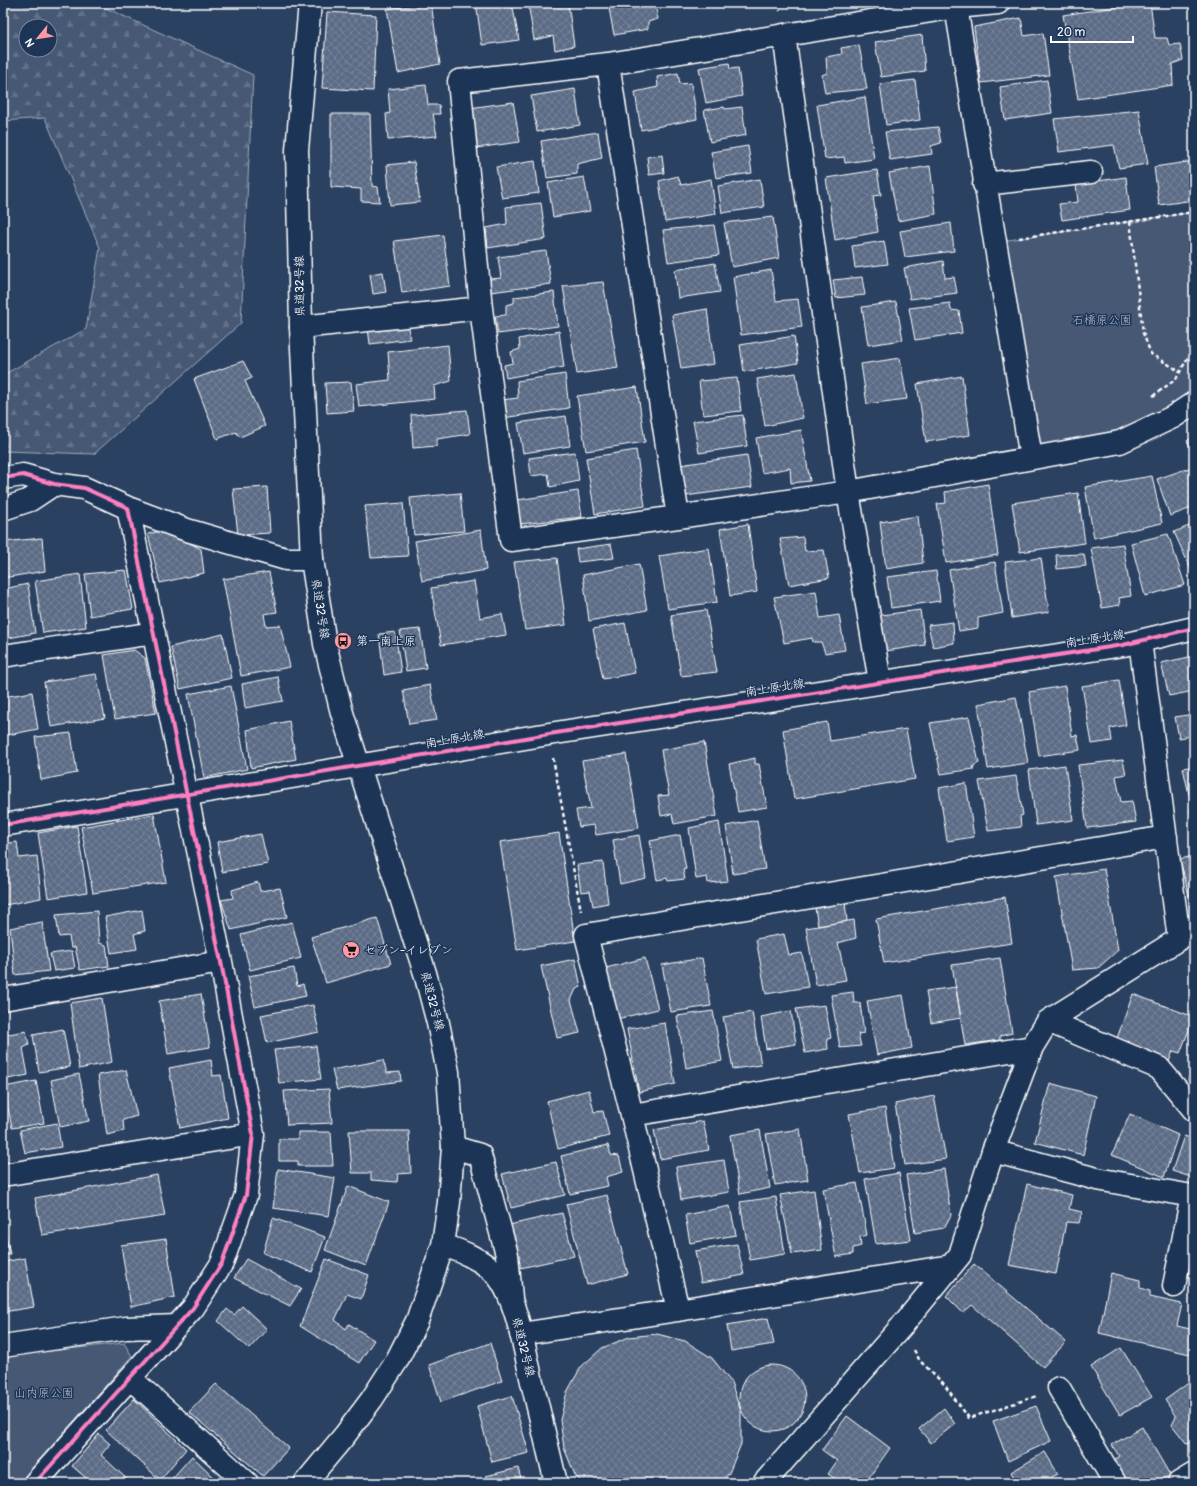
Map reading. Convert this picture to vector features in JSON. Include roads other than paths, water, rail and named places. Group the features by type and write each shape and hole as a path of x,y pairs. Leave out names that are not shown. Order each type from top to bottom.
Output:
{"street":[{"name":"県道32号線","path":"305,1483 345,1435 372,1399 396,1362 417,1321 443,1246 449,1202 453,1147 448,1072 438,1023 425,973 342,713 325,644 312,559 301,327 297,150 310,3"},
{"path":"998,3 956,7 608,64 459,81 481,308 510,540 678,518 848,492 1120,442 1173,417 1194,403"},
{"path":"956,7 984,184 1031,458"},
{"path":"784,35 848,492 880,682"},
{"path":"608,64 678,518"},
{"path":"984,184 1091,172"},
{"path":"301,327 481,308"},
{"path":"3,478 23,475 54,484 84,488 128,508 186,530 286,559 312,559"},
{"path":"3,509 30,500 54,484"},
{"path":"35,1483 193,1308 222,1263 246,1196 252,1134 221,962 128,508"},
{"name":"南上原北線","path":"3,825 186,793 549,734 1140,641 1194,628"},
{"path":"3,656 154,633"},
{"path":"775,1478 960,1255 993,1151 1032,1047 1048,1021 1186,932 1166,837 1140,641"},
{"path":"678,1310 632,1115 586,935 1166,837"},
{"path":"3,999 221,962"},
{"path":"1048,1021 1159,1068 1194,1110"},
{"path":"632,1115 1032,1047"},
{"path":"3,1175 252,1134"},
{"path":"453,1147 480,1155 507,1255 510,1298"},
{"path":"993,1151 1097,1179 1192,1196 1174,1286"},
{"name":"県道32号線","path":"443,1246 462,1251 481,1262 494,1272 510,1298 521,1334 556,1483"},
{"path":"521,1334 951,1266"},
{"path":"3,1346 126,1328 177,1326"},
{"path":"130,1378 247,1483"},
{"path":"1059,1388 1115,1483"},
{"path":"1179,1483 1194,1474"}],"place":[{"name":"第一南上原","path":"343,641"},
{"name":"セブン-イレブン","path":"351,950"}],"park label":[{"name":"石橋原公園","path":"1102,320"},
{"name":"山内原公園","path":"44,1393"}]}
